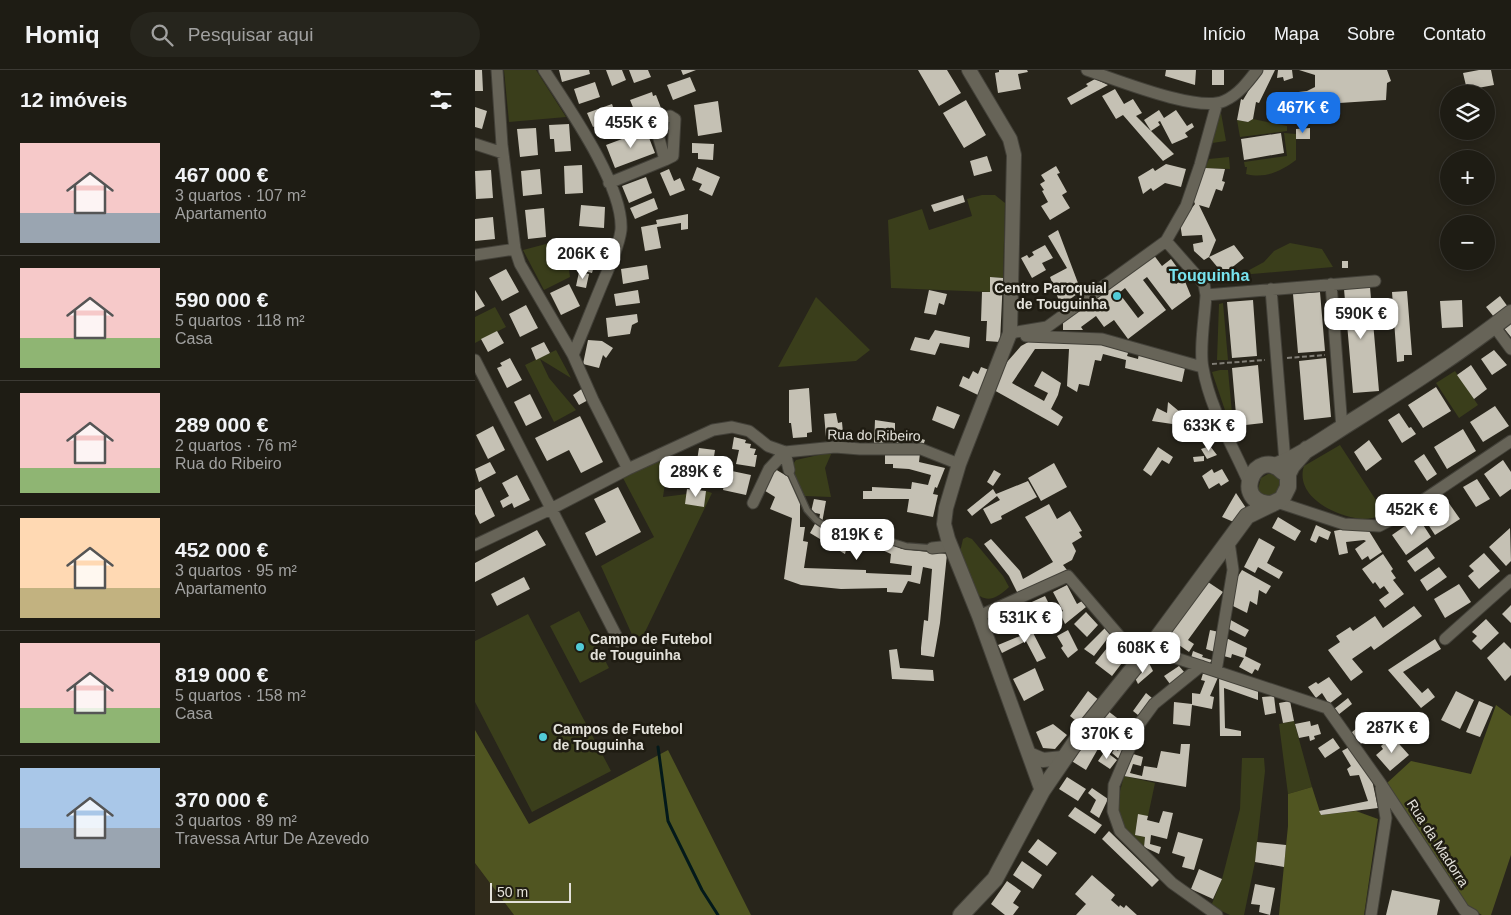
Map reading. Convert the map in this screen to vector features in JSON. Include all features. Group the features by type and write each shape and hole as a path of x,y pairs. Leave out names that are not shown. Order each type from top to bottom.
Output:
{"main road":[{"path":"1247,516 1249,486 1253,472 1275,465 1342,428 1451,359 1511,313"},
{"path":"961,915 995,879 1042,792 1063,758 1145,655 1247,516 1282,499 1295,461 1307,449"},
{"path":"1275,465 1285,474 1288,484"},
{"path":"1249,486 1260,502 1274,503"}],"street":[{"path":"497,70 503,152 515,249 520,264 573,355 593,400 628,469"},
{"path":"544,70 585,136 609,183 617,205 621,230 613,257 573,355"},
{"path":"969,70 1010,139 1014,155 1010,333 959,464 946,508 944,524 1042,792"},
{"path":"1087,70 1188,101 1209,104 1224,101 1246,86 1257,70"},
{"path":"1010,333 1047,327 1166,241 1186,206 1200,165 1217,103"},
{"path":"475,144 503,152"},
{"path":"609,183 665,160"},
{"path":"1166,241 1204,284 1206,295 1202,367 1221,426 1234,448 1249,486"},
{"path":"475,255 515,249"},
{"path":"1206,295 1375,281"},
{"path":"1331,284 1342,428"},
{"path":"1234,448 1244,459 1275,465 1271,289"},
{"path":"1494,326 1511,349"},
{"path":"1010,333 1032,336 1102,339 1202,367"},
{"path":"475,360 620,643"},
{"path":"475,545 551,510 628,469 713,430 732,427 749,431 768,446 785,452"},
{"path":"1274,503 1344,524 1379,526 1404,513 1511,441"},
{"name":"Rua do Ribeiro","path":"785,452 835,447 921,449 959,464"},
{"path":"785,452 789,470"},
{"path":"753,503 769,469 785,452"},
{"path":"1288,484 1297,502 1308,512"},
{"path":"1215,671 1233,570 1229,542"},
{"path":"932,548 951,546"},
{"path":"979,616 1068,576 1145,655"},
{"path":"1445,638 1511,580"},
{"name":"Rua da Madorra","path":"1145,655 1201,666 1327,708 1381,784 1464,910 1473,915"},
{"path":"1201,666 1153,704 1140,723 1114,785 1113,811 1120,831 1165,877 1217,915"},
{"path":"1029,754 1043,760 1063,758"},
{"path":"1371,915 1386,818 1381,784"}],"lane":[{"path":"789,470 807,510 816,520 833,532 852,538 880,538 906,546 932,548"}],"shaded area":[{"path":"475,863 514,915 475,915"}],"green space":[{"path":"504,70 536,70 566,117 509,122"},
{"path":"1221,113 1226,141 1212,143 1219,114"},
{"path":"1253,119 1287,126 1287,131 1240,137 1237,120 1248,122"},
{"path":"1284,133 1296,134 1296,160 1285,168 1267,175 1246,174 1247,167 1245,167 1244,162 1287,156"},
{"path":"1229,157 1230,169 1205,168 1209,159"},
{"path":"982,195 995,195 1005,203 1003,278 990,277 990,292 891,288 888,220 922,209 929,230 972,216 967,199"},
{"path":"565,239 570,277 544,290 523,250"},
{"path":"1290,243 1322,249 1333,267 1240,275 1264,262 1274,251"},
{"path":"816,297 870,350 856,361 778,367"},
{"path":"1223,303 1228,360 1217,360 1219,304"},
{"path":"495,307 506,327 475,343 475,317"},
{"path":"556,350 571,378 540,359 549,378 576,410 554,422 525,365"},
{"path":"1228,370 1233,424 1230,425 1212,372"},
{"path":"1455,371 1478,405 1459,418 1436,383"},
{"path":"1340,445 1385,514 1374,518 1362,519 1341,514 1330,510 1320,503 1311,496 1305,487 1303,477 1304,466"},
{"path":"832,452 825,468 831,497 805,496 791,467 796,460"},
{"path":"669,456 663,497 687,494 704,506 706,491 712,493 644,634 634,639 601,566 654,537 623,478"},
{"path":"1272,474 1281,481 1278,496 1262,496 1258,489 1261,478"},
{"path":"967,537 972,539 1003,576 1009,587 994,598 985,598 977,594 960,552 963,539"},
{"name":"Campo de Futebol de Touguinha","path":"579,611 609,668 580,683 550,626"},
{"name":"Campos de Futebol de Touguinha","path":"528,614 611,771 532,812 475,702 475,641"},
{"path":"1496,705 1511,716 1511,855 1491,915 1482,915 1469,908 1387,783 1411,761 1471,774"},
{"path":"1294,721 1312,787 1288,794 1279,724"},
{"path":"475,730 529,824 668,750 751,915 514,915 475,863"},
{"path":"1242,758 1264,758 1265,771 1255,862 1244,915 1230,915 1211,906 1222,879 1240,809"},
{"path":"1124,776 1155,783 1148,816 1138,815 1135,835 1145,837 1144,847 1122,829 1117,803"},
{"path":"1312,787 1321,815 1356,811 1378,819 1364,915 1279,915 1288,826 1288,794"}],"building":[{"path":"475,70 482,70 483,91 475,91"},
{"path":"559,70 589,70 590,74 562,82"},
{"path":"606,70 622,70 626,80 612,86"},
{"path":"629,70 648,70 651,77 634,83"},
{"path":"681,70 696,70 683,75"},
{"path":"918,70 947,70 961,93 939,106"},
{"path":"999,70 1027,70 1028,72 1018,74 1021,89 998,93 995,73 999,72"},
{"path":"1166,70 1196,70 1195,85 1165,76"},
{"path":"1212,70 1224,70 1224,85 1212,85"},
{"path":"1261,70 1275,70 1259,103 1256,102 1253,119 1248,122 1237,120 1241,99 1243,100"},
{"path":"1278,70 1292,70 1293,78 1284,81 1283,77 1277,78"},
{"path":"1299,70 1387,70 1391,81 1387,83 1386,100 1308,105 1308,108 1279,119 1276,108 1293,103 1290,93 1307,91 1315,87 1315,75"},
{"path":"1491,70 1494,85 1466,85 1463,73"},
{"path":"690,77 696,91 673,100 667,85"},
{"path":"1095,79 1108,85 1071,105 1067,98 1088,86 1086,84"},
{"path":"595,82 600,97 579,104 574,89"},
{"path":"1115,89 1124,104 1133,99 1142,113 1136,116 1174,154 1163,161 1123,115 1116,119 1102,96"},
{"path":"652,92 653,96 656,95 661,108 637,117 630,100"},
{"path":"966,100 986,135 964,148 943,113"},
{"path":"718,101 722,132 698,136 694,105"},
{"path":"612,104 617,118 593,127 587,113"},
{"path":"475,107 487,111 482,129 475,127"},
{"path":"1159,110 1164,118 1176,110 1187,126 1192,123 1194,127 1185,133 1188,137 1172,144 1160,121 1158,122 1160,125 1151,131 1144,120"},
{"path":"569,124 571,151 555,152 554,139 550,139 549,125"},
{"path":"536,128 538,155 520,157 517,129"},
{"path":"1310,128 1310,139 1296,139 1296,129"},
{"path":"646,130 655,153 615,168 606,145"},
{"path":"1281,133 1284,153 1244,160 1241,139"},
{"path":"692,143 714,144 713,160 698,159 698,153 692,153"},
{"path":"987,156 992,171 974,176 970,161"},
{"path":"1166,164 1186,169 1181,187 1165,183 1153,191 1151,188 1143,194 1138,177 1153,168 1155,171"},
{"path":"582,165 583,193 565,194 564,166"},
{"path":"1056,166 1060,173 1057,174 1067,192 1062,195 1070,208 1050,220 1041,206 1048,202 1040,184 1045,181 1041,175"},
{"path":"697,167 720,177 712,196 699,190 702,184 692,180"},
{"path":"1205,168 1225,169 1222,181 1225,182 1222,191 1216,189 1209,208 1199,205 1216,240 1209,257 1204,260 1194,251 1193,244 1203,242 1202,235 1182,236 1180,223 1195,204 1193,199"},
{"path":"540,169 542,194 523,196 521,171"},
{"path":"669,169 674,181 680,178 685,190 670,196 660,173"},
{"path":"491,170 493,198 476,199 475,171"},
{"path":"646,177 652,193 629,203 622,186"},
{"path":"963,195 965,202 934,212 931,205"},
{"path":"654,198 658,209 635,219 630,208"},
{"path":"581,205 605,207 604,228 579,226"},
{"path":"544,208 546,237 528,239 525,210"},
{"path":"688,214 688,229 681,230 681,223 657,227 661,248 645,251 641,227 657,224 656,220"},
{"path":"493,217 495,239 475,241 475,219"},
{"path":"1058,230 1081,291 1061,306 1050,277 1067,268 1048,236"},
{"path":"583,238 601,243 592,273 574,268"},
{"path":"1045,245 1053,258 1042,263 1046,270 1032,278 1021,258 1027,255 1029,258 1034,255 1032,252"},
{"path":"1234,245 1244,258 1230,269 1219,269 1209,257"},
{"path":"1153,254 1162,266 1171,259 1179,270 1171,277 1176,284 1184,279 1191,296 1172,310 1147,277 1143,280 1166,310 1128,339 1114,320 1104,327 1096,316 1081,327 1083,330 1063,330 1063,321","holes":["1125,288 1144,313 1138,318 1119,293"]},
{"path":"1342,261 1348,261 1348,268 1342,268"},
{"path":"647,265 649,279 623,284 621,269"},
{"path":"506,269 519,292 502,301 489,278"},
{"path":"579,272 589,274 586,288 576,286"},
{"path":"990,277 1003,278 1000,342 986,341 987,321 981,321 982,292 990,292"},
{"path":"569,284 580,306 561,315 550,293"},
{"path":"1370,287 1379,391 1353,393 1344,289"},
{"path":"475,290 485,306 475,311"},
{"path":"638,290 640,303 616,306 614,294"},
{"path":"929,290 947,294 944,305 939,303 936,315 924,313"},
{"path":"1407,291 1412,355 1404,355 1404,361 1397,362 1392,292"},
{"path":"1320,292 1325,351 1298,353 1293,294"},
{"path":"1500,296 1508,307 1494,317 1486,307"},
{"path":"1253,300 1257,356 1232,358 1227,302"},
{"path":"1462,300 1463,327 1442,328 1440,301"},
{"path":"526,305 538,328 520,337 509,314"},
{"path":"637,314 638,322 632,325 630,334 608,337 606,318"},
{"path":"1511,321 1511,337 1503,327"},
{"path":"935,330 970,337 969,348 940,343 935,355 910,350 915,337 929,340"},
{"path":"497,331 504,343 488,352 481,339"},
{"path":"588,340 602,341 613,348 606,358 603,355 599,368 583,364"},
{"path":"1032,340 1083,342 1129,350 1127,356 1138,359 1139,353 1185,368 1182,382 1125,368 1126,360 1103,354 1101,361 1095,360 1089,386 1079,384 1077,392 1067,386 1069,349 1035,349 1012,383 1044,401 1048,393 1034,386 1042,371 1061,383 1058,395 1051,409 1063,417 1058,426 992,389 1007,362 1021,346"},
{"path":"544,342 550,353 536,360 531,348"},
{"path":"1494,350 1507,365 1492,375 1481,359"},
{"path":"510,358 522,380 507,388 497,368 502,366 500,363"},
{"path":"1326,358 1331,417 1304,420 1299,361"},
{"path":"1258,365 1263,423 1237,426 1232,368"},
{"path":"1471,365 1487,389 1474,399 1457,375"},
{"path":"981,367 989,370 978,395 959,386 963,376 969,379 973,371 978,374"},
{"path":"1436,387 1451,411 1423,428 1408,405"},
{"path":"583,388 590,399 579,405 573,395"},
{"path":"809,388 812,432 807,433 807,437 793,438 791,423 789,423 789,390"},
{"path":"530,394 542,418 526,426 514,402"},
{"path":"1168,402 1199,428 1152,421 1157,408 1167,413"},
{"path":"937,406 960,415 954,429 932,420"},
{"path":"1495,406 1509,426 1483,442 1470,422"},
{"path":"836,413 838,423 842,422 843,433 826,437 824,414"},
{"path":"1399,413 1409,428 1411,427 1416,434 1402,443 1388,420"},
{"path":"580,416 603,462 581,473 569,450 547,461 535,438"},
{"path":"875,420 895,423 895,435 904,435 906,428 909,429 908,434 925,440 923,446 902,438 900,444 874,444"},
{"path":"493,426 505,450 488,459 476,435"},
{"path":"1463,429 1476,451 1447,469 1434,447"},
{"path":"734,437 746,440 745,443 751,444 750,448 756,449 754,455 757,455 755,467 736,464 739,450 732,449"},
{"path":"1369,440 1382,459 1366,471 1354,452"},
{"path":"1210,446 1217,455 1207,459 1201,449"},
{"path":"1158,447 1173,457 1169,464 1162,460 1151,476 1143,470"},
{"path":"699,448 715,450 711,476 695,473"},
{"path":"885,451 920,453 919,462 945,468 933,494 938,495 933,517 907,512 909,499 863,499 863,491 872,491 872,487 911,489 912,482 928,485 931,475 909,469 893,468 893,464 885,464"},
{"path":"1424,454 1437,474 1427,481 1414,461"},
{"path":"669,456 686,458 682,484 665,482"},
{"path":"1204,456 1204,461 1194,462 1193,457"},
{"path":"1503,460 1511,472 1511,489 1500,497 1484,474"},
{"path":"490,462 496,473 479,482 475,469"},
{"path":"1054,463 1067,487 1041,501 1028,478"},
{"path":"775,469 790,478 800,500 800,527 805,527 803,541 808,542 804,568 866,570 866,573 911,575 912,566 890,563 891,554 878,548 865,545 864,550 856,549 856,552 846,550 845,554 810,533 816,522 835,536 844,539 880,540 902,549 947,554 940,623 934,657 921,655 924,620 928,621 932,569 923,567 920,584 908,581 902,593 887,592 887,588 841,589 801,585 784,579 792,518 770,509 775,497 762,489"},
{"path":"1212,469 1214,473 1222,469 1229,481 1221,486 1219,483 1209,489 1202,476"},
{"path":"727,470 751,475 746,495 723,490"},
{"path":"994,470 1001,474 993,486 987,482"},
{"path":"517,475 530,500 514,508 512,503 503,508 500,501 509,496 502,483"},
{"path":"1477,479 1490,499 1476,507 1463,487"},
{"path":"1028,481 1037,497 1001,516 1002,519 991,524 983,509 1000,500 997,496 972,516 967,510 993,489 996,494"},
{"path":"481,487 495,516 480,524 475,514 475,490"},
{"path":"618,487 641,532 596,556 585,533 606,522 594,499"},
{"path":"687,489 706,491 704,507 685,504"},
{"path":"1236,493 1246,508 1236,523 1222,517"},
{"path":"814,499 826,501 822,523 819,520 820,514 811,512"},
{"path":"1446,499 1460,519 1435,535 1422,515"},
{"path":"1049,504 1057,519 1070,511 1082,531 1079,532 1082,537 1072,543 1076,551 1072,560 1063,565 1067,570 1018,594 1009,576 984,544 991,539 1020,571 1023,579 1053,562 1025,517"},
{"path":"1278,517 1301,531 1295,541 1272,528"},
{"path":"1418,517 1431,537 1406,555 1392,535"},
{"path":"1316,525 1331,532 1328,540 1319,536 1316,543 1310,540"},
{"path":"1510,528 1511,561 1506,566 1489,547"},
{"path":"1344,529 1369,531 1382,552 1370,560 1368,556 1362,560 1355,549 1366,541 1364,540 1346,542 1348,553 1339,555 1334,531"},
{"path":"537,530 546,545 475,582 475,563"},
{"path":"1259,538 1275,547 1267,563 1283,572 1279,579 1258,567 1255,573 1244,567"},
{"path":"1427,547 1435,558 1415,572 1407,561"},
{"path":"1484,553 1500,571 1479,589 1468,576 1474,571 1469,566"},
{"path":"1383,554 1393,569 1391,571 1396,578 1393,580 1404,594 1385,608 1379,600 1389,593 1384,586 1380,589 1375,582 1373,584 1362,569"},
{"path":"1439,567 1447,577 1427,591 1420,580"},
{"path":"1242,570 1271,586 1266,594 1259,590 1257,605 1250,601 1247,613 1233,606 1237,578"},
{"path":"524,577 530,589 497,606 491,594"},
{"path":"1208,582 1223,592 1188,640 1194,644 1189,652 1179,645 1174,653 1164,650 1162,645"},
{"path":"1459,584 1471,602 1445,618 1434,599"},
{"path":"1067,585 1077,604 1082,601 1086,607 1065,624 1060,613 1063,611 1053,592"},
{"path":"1045,596 1055,616 1033,626 1023,606"},
{"path":"1511,605 1511,623 1502,614"},
{"path":"1414,606 1422,616 1374,650 1371,646 1352,659 1363,672 1351,681 1328,650 1340,642 1336,636 1350,627 1353,631 1375,616 1383,628"},
{"path":"1086,612 1098,625 1087,637 1074,624"},
{"path":"1227,618 1249,630 1245,637 1225,627"},
{"path":"1486,619 1499,633 1481,650 1472,641 1477,636 1472,632"},
{"path":"1029,625 1046,658 1037,662 1026,641 1002,653 998,645 1025,634 1022,628"},
{"path":"1105,628 1111,634 1094,656 1084,649"},
{"path":"1068,630 1078,650 1068,658 1061,648 1063,646 1057,636"},
{"path":"1210,630 1219,632 1215,652 1206,649"},
{"path":"1224,637 1247,648 1245,656 1261,664 1258,671 1255,669 1252,674 1239,667 1244,658 1232,654 1231,658 1220,655"},
{"path":"1435,639 1441,649 1403,672 1422,693 1428,688 1435,697 1421,708 1388,670"},
{"path":"1504,642 1511,649 1511,675 1505,681 1487,658"},
{"path":"1111,643 1128,655 1112,676 1095,663"},
{"path":"897,649 900,668 933,670 934,681 892,679 889,650"},
{"path":"1193,651 1203,655 1202,657 1212,660 1209,664 1191,658"},
{"path":"1149,663 1153,671 1138,684 1134,676"},
{"path":"1179,666 1185,673 1170,684 1164,676"},
{"path":"1035,668 1044,690 1024,701 1013,679"},
{"path":"1204,670 1219,675 1210,696 1214,697 1212,709 1192,705 1190,726 1173,724 1174,702 1192,704 1192,693 1200,694 1205,681 1201,680"},
{"path":"1219,675 1258,690 1258,700 1224,688 1225,728 1241,731 1241,736 1220,736"},
{"path":"1329,677 1342,694 1329,704 1322,693 1316,698 1308,687 1316,682 1318,684"},
{"path":"1088,691 1100,701 1081,725 1070,716"},
{"path":"1456,691 1474,700 1460,729 1441,720"},
{"path":"1146,693 1152,698 1138,715 1133,711"},
{"path":"1274,696 1276,713 1265,715 1262,697"},
{"path":"1348,698 1352,704 1338,715 1334,709"},
{"path":"1290,701 1294,721 1283,723 1279,703"},
{"path":"1479,701 1493,707 1480,737 1466,732"},
{"path":"1108,711 1121,721 1113,731 1107,726 1102,733 1104,735 1096,745 1099,747 1086,770 1070,760 1077,749 1080,751 1089,740 1087,738"},
{"path":"1386,717 1395,727 1376,744 1369,737 1381,727 1378,724"},
{"path":"1310,721 1311,726 1318,724 1321,734 1314,736 1315,739 1310,741 1309,736 1299,738 1295,724"},
{"path":"1365,721 1373,730 1364,738 1366,740 1361,744 1351,733"},
{"path":"1053,724 1067,735 1055,749 1043,748 1036,732"},
{"path":"1392,736 1409,755 1390,771 1376,755 1383,749 1381,746"},
{"path":"1333,738 1340,748 1325,758 1318,748"},
{"path":"1121,744 1126,747 1120,760 1112,753 1115,748 1118,751"},
{"path":"1181,744 1190,744 1186,787 1124,776 1133,754 1143,757 1141,766 1133,764 1130,773 1142,776 1144,766 1157,768 1161,751 1180,754"},
{"path":"1351,746 1371,775 1378,808 1321,815 1319,811 1368,801 1359,775 1350,776 1347,769 1351,766 1342,751"},
{"path":"1105,751 1117,760 1110,769 1098,761"},
{"path":"1067,777 1086,789 1078,801 1059,789"},
{"path":"1092,788 1108,799 1099,818 1090,812 1096,800 1088,793"},
{"path":"1075,807 1102,825 1095,834 1068,816"},
{"path":"1163,811 1173,813 1167,839 1151,835 1150,844 1161,847 1159,854 1144,847 1145,837 1135,835 1138,814 1148,816 1147,820 1159,823"},
{"path":"1109,831 1159,880 1152,887 1102,839"},
{"path":"1178,832 1203,839 1194,870 1182,867 1185,857 1172,853"},
{"path":"1038,839 1057,853 1047,866 1028,852"},
{"path":"1257,842 1286,845 1284,867 1255,862"},
{"path":"1022,861 1042,875 1033,889 1013,875"},
{"path":"1199,869 1222,879 1213,899 1191,889"},
{"path":"1092,875 1115,895 1111,900 1119,907 1120,905 1124,908 1126,905 1137,915 1076,915 1086,904 1075,894"},
{"path":"1007,881 1021,891 1013,903 1019,907 1013,915 1005,915 991,904"},
{"path":"1255,884 1275,888 1270,915 1259,912 1260,905 1251,904"},
{"path":"1392,890 1440,900 1437,915 1386,915"}],"waterway":[{"path":"658,747 668,821 702,890 718,915"}],"place":[{"name":"Centro Paroquial de Touguinha","path":"1117,296"},
{"name":"Campo de Futebol de Touguinha","path":"580,647"},
{"name":"Campos de Futebol de Touguinha","path":"543,737"}],"district":[{"name":"Touguinha","path":"1209,275"}]}
